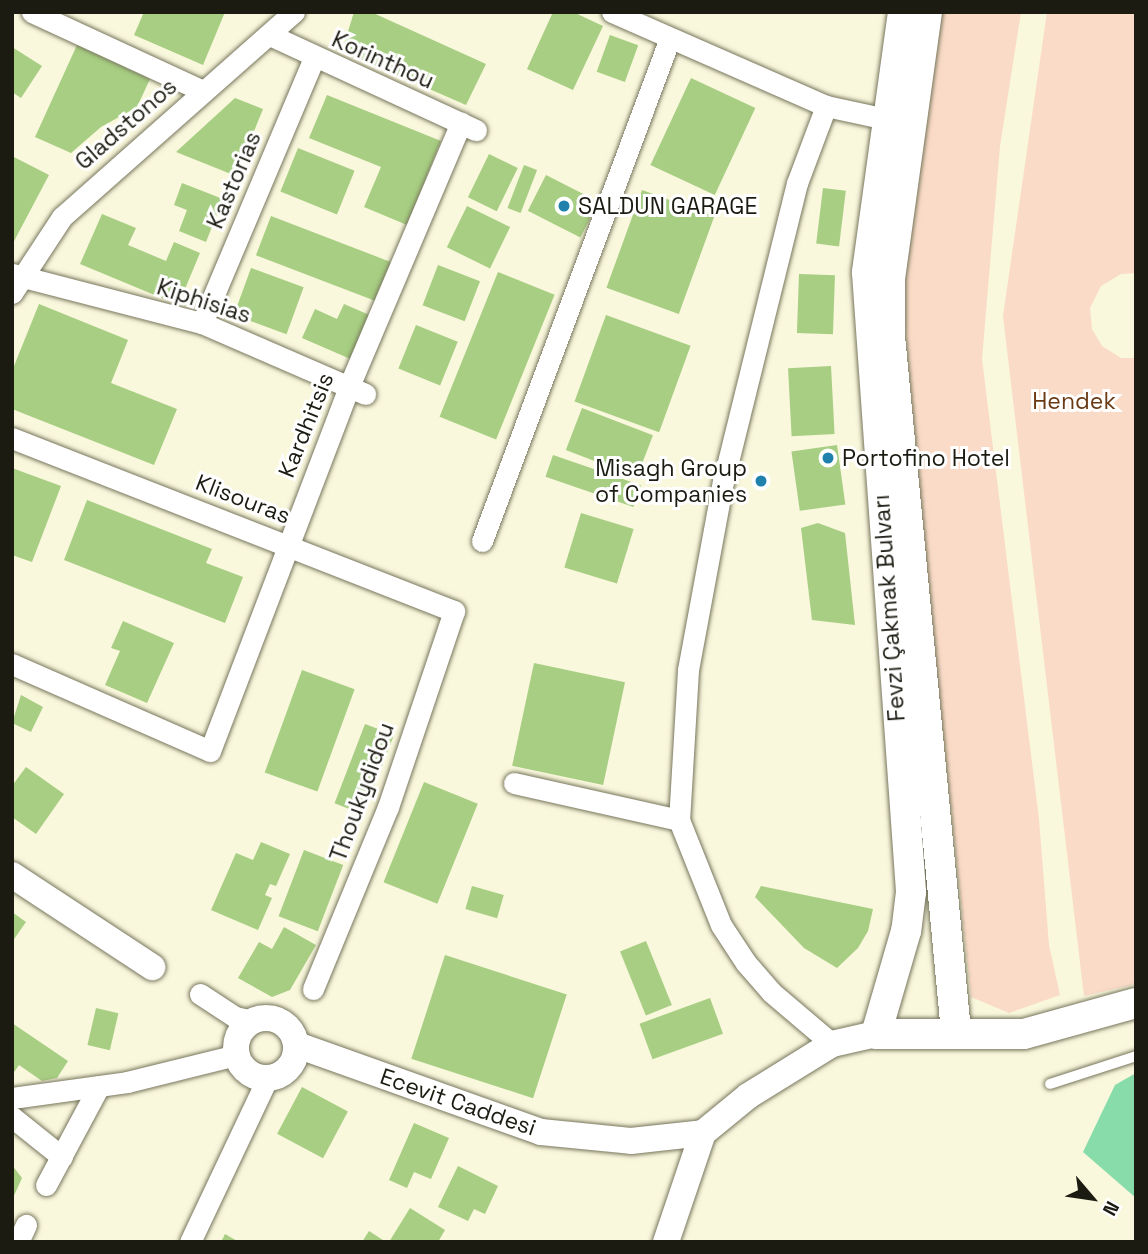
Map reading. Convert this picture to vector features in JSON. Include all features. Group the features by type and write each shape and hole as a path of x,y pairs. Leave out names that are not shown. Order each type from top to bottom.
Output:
{"main road":[{"name":"Fevzi Çakmak Bulvarı","path":"903,12 890,279 890,336 956,1032"},
{"name":"Fevzi Çakmak Bulvarı","path":"876,1034 906,931 911,891 868,333 867,273 899,122 928,12"},
{"path":"876,1034 1024,1034 1136,1003"}],"street":[{"path":"32,12 203,91"},
{"name":"Gladstonos","path":"15,282 62,217 294,12"},
{"path":"612,12 826,106 899,122"},
{"name":"Korinthou","path":"270,35 314,58 468,127"},
{"path":"482,541 670,38"},
{"name":"Kastorias","path":"202,323 314,58"},
{"path":"826,106 797,183 723,481 688,670 679,820 721,925 746,963 771,992 832,1044"},
{"name":"Kardhitsis","path":"12,664 210,751 287,545 357,389 468,127"},
{"name":"Kiphisias","path":"15,282 202,323 357,389"},
{"name":"Klisouras","path":"12,438 454,611"},
{"name":"Thoukydidou","path":"313,989 388,807 454,611"},
{"path":"514,783 679,820"},
{"path":"12,875 152,967"},
{"path":"200,994 234,1017 252,1021 281,1021 297,1045 286,1072 267,1079 247,1072 236,1055 239,1035 252,1021"},
{"path":"666,1242 704,1133 748,1096 832,1044 876,1034"},
{"name":"Ecevit Caddesi","path":"297,1045 541,1132 631,1141 704,1133"},
{"path":"12,1098 99,1086 236,1055"},
{"path":"190,1242 267,1079"},
{"path":"46,1185 99,1086"},
{"path":"12,1117 62,1157"}],"lane":[{"path":"1051,1084 1136,1056"}],"green space":[{"path":"939,12 1021,12 1000,146 982,359 1039,819 1049,945 1060,995 1009,1013 971,997 927,582 902,285"},
{"name":"Hendek","path":"1047,12 1136,12 1136,273 1121,274 1101,286 1090,308 1092,329 1102,346 1121,358 1136,358 1136,984 1084,996 1003,316"}],"shaded area":[{"path":"1136,1073 1136,1198 1083,1152 1115,1085"}],"building":[{"path":"144,12 225,12 203,65 134,35"},
{"path":"354,12 371,12 486,64 466,105 342,51"},
{"path":"553,12 573,12 603,26 573,90 527,69"},
{"path":"610,35 638,45 625,82 597,72"},
{"path":"77,45 150,79 137,107 101,127 71,153 35,137"},
{"path":"12,47 42,66 21,98 12,92"},
{"path":"691,78 755,108 715,195 650,165"},
{"path":"327,95 441,141 407,225 364,207 381,167 309,138"},
{"path":"235,98 263,109 236,176 176,152"},
{"path":"298,148 355,171 337,214 280,192"},
{"path":"489,154 518,168 497,211 468,197"},
{"path":"12,156 49,175 12,245"},
{"path":"524,165 537,170 521,213 508,208"},
{"name":"SALDUN GARAGE","path":"546,175 599,202 580,237 528,211"},
{"path":"182,183 223,199 206,242 179,231 187,210 174,205"},
{"path":"823,188 846,191 839,246 816,244"},
{"path":"642,190 714,216 679,314 606,288"},
{"path":"467,206 510,227 490,268 447,247"},
{"path":"102,214 136,228 128,245 166,261 174,242 200,253 182,296 173,292 169,301 80,264"},
{"path":"271,216 395,264 380,303 256,255"},
{"path":"438,265 480,281 465,321 423,305"},
{"path":"251,268 304,287 287,334 234,315"},
{"path":"498,272 555,295 496,439 440,417"},
{"path":"799,274 835,275 833,334 797,333"},
{"path":"39,304 128,340 111,383 177,409 154,465 12,409 12,371"},
{"path":"344,304 374,317 355,361 302,338 315,309 337,319"},
{"path":"606,315 691,346 659,432 575,401"},
{"path":"416,325 458,342 440,385 398,369"},
{"path":"831,366 835,434 792,436 788,368"},
{"path":"582,408 653,435 637,477 566,450"},
{"path":"837,445 845,504 800,511 791,451"},
{"path":"553,455 641,485 633,507 546,477"},
{"path":"12,468 61,486 32,562 12,555"},
{"path":"87,500 212,549 206,563 243,577 225,623 64,560"},
{"path":"581,513 634,529 617,584 564,568"},
{"path":"818,523 845,533 855,625 812,620 801,528"},
{"path":"123,621 174,643 147,703 105,685 120,651 111,648"},
{"path":"534,663 625,682 603,785 512,766"},
{"path":"302,670 355,689 317,792 265,772"},
{"path":"21,695 43,707 31,732 12,723"},
{"path":"365,724 394,735 363,814 335,803"},
{"path":"26,767 64,794 36,834 12,817 12,786"},
{"path":"424,782 478,804 437,904 384,882"},
{"path":"261,842 290,854 276,886 270,884 265,895 272,898 258,930 211,910 236,853 253,860"},
{"path":"304,850 343,865 318,931 279,916"},
{"path":"472,886 504,895 497,918 465,909"},
{"path":"761,886 873,909 868,931 858,948 837,968 804,948 755,897"},
{"path":"12,912 26,922 12,942"},
{"path":"284,927 316,945 290,990 272,997 238,978 259,942 272,949"},
{"path":"646,941 672,1005 646,1015 620,951"},
{"path":"445,955 567,995 533,1098 411,1059"},
{"path":"710,998 723,1034 653,1059 640,1024"},
{"path":"96,1008 118,1013 110,1050 87,1045"},
{"path":"12,1023 68,1061 57,1078 42,1081 19,1065 12,1075"},
{"path":"302,1087 348,1111 323,1158 277,1134"},
{"path":"414,1123 449,1138 431,1179 414,1172 407,1188 389,1180"},
{"path":"12,1165 22,1178 12,1200"},
{"path":"458,1166 498,1186 485,1214 474,1209 468,1221 438,1207"},
{"path":"410,1208 445,1230 438,1242 389,1242"},
{"path":"369,1231 386,1242 362,1242"},
{"path":"225,1234 239,1242 221,1242"}],"place":[{"name":"SALDUN GARAGE","path":"564,206"},
{"name":"Portofino Hotel","path":"828,458"},
{"name":"Misagh Group of Companies","path":"761,481"}]}
